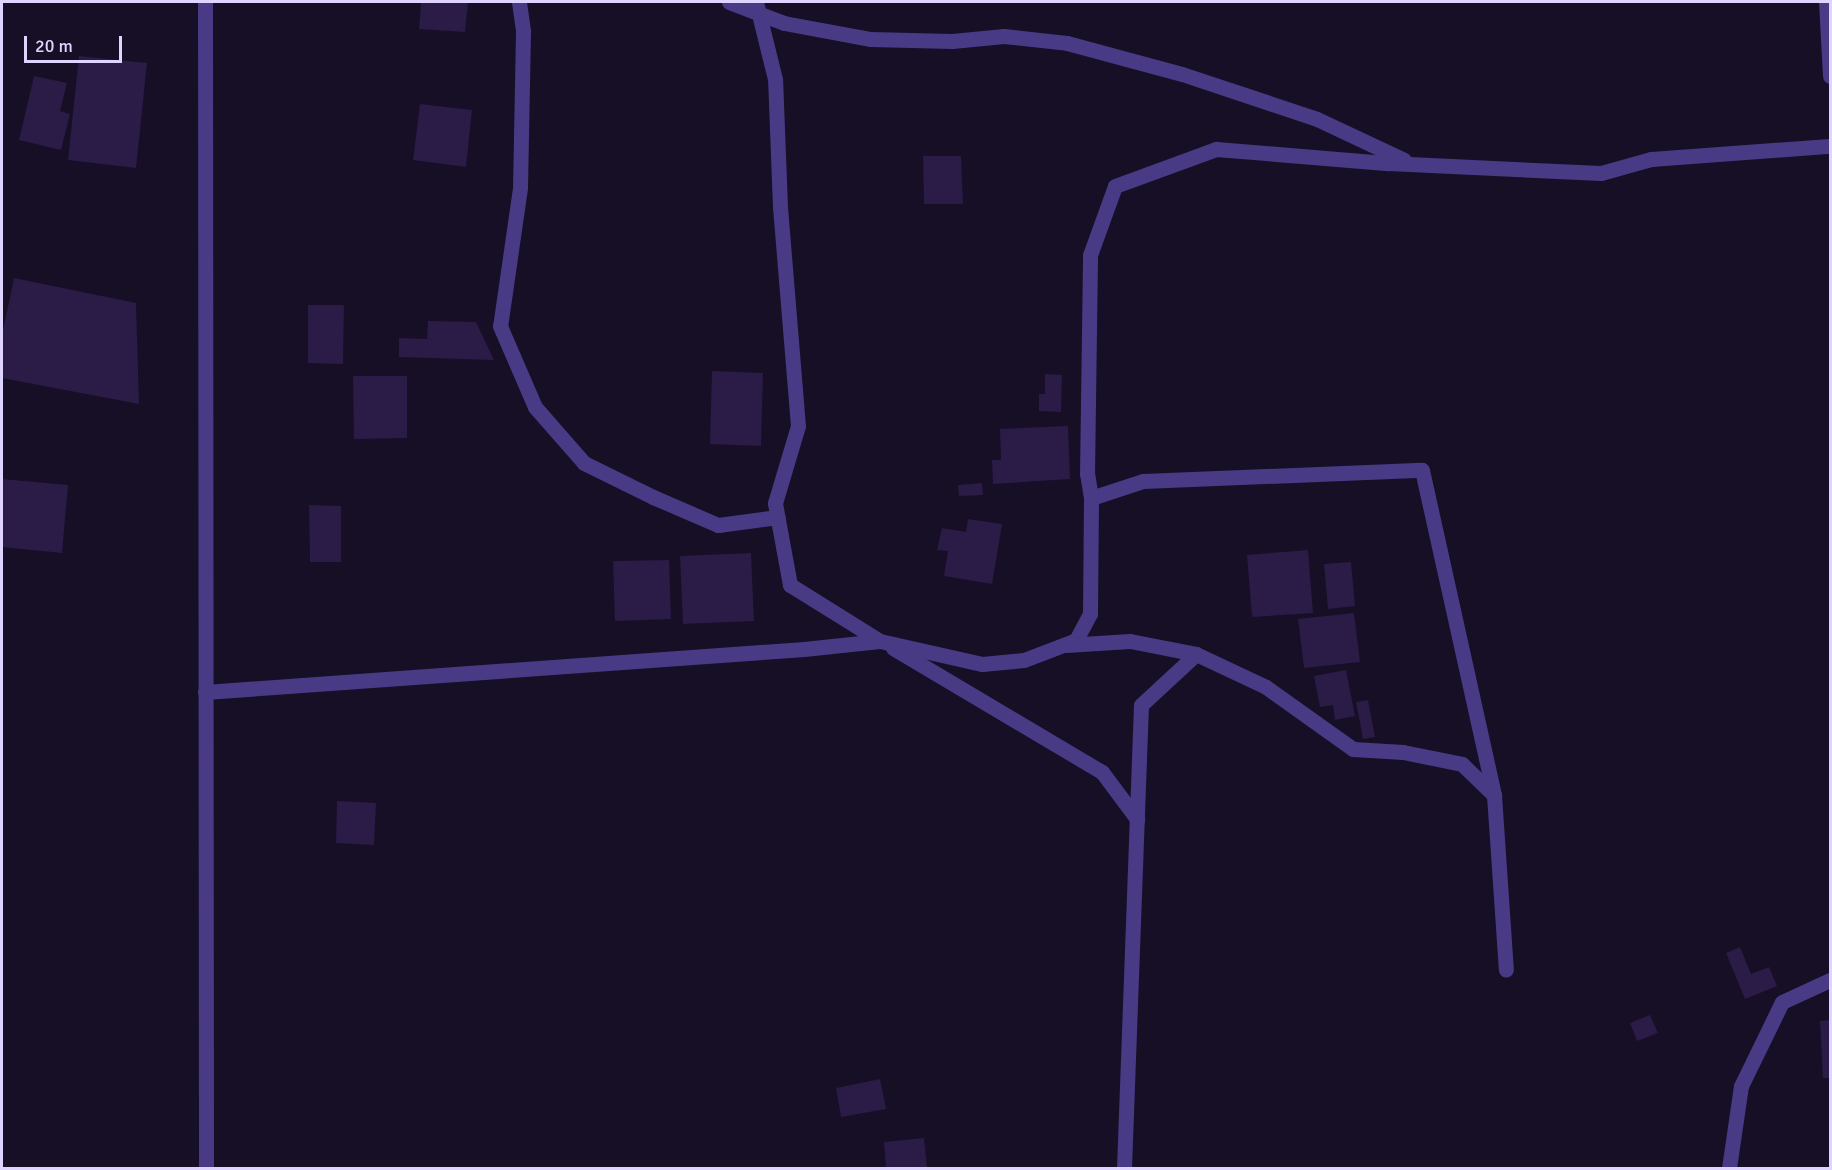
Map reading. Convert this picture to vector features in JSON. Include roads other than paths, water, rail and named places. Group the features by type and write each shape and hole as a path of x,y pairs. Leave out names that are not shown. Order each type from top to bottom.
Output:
{"street":[{"path":"205,2 206,1168"},
{"path":"519,2 523,32 520,188 500,326 535,407 584,463 652,497 718,525 777,517"},
{"path":"729,2 758,7 784,23 870,39 952,41 1004,36 1066,43 1182,74 1317,119 1412,164"},
{"path":"1826,2 1830,76"},
{"path":"758,7 775,79 780,207 798,426 775,503 790,585 1102,772 1137,819"},
{"path":"205,692 804,649 880,641 982,663 1024,660 1076,640 1090,614 1090,498 1087,474 1090,255 1115,186 1216,149 1412,164 1601,172 1651,159 1830,146"},
{"path":"1090,498 1143,481 1422,470 1494,795 1506,970"},
{"path":"1063,646 1130,641 1196,654 1266,687 1353,749 1403,752 1462,764 1494,795"},
{"path":"1124,1168 1141,705 1196,654"},
{"path":"1729,1168 1741,1086 1782,1002 1830,980"}]}
